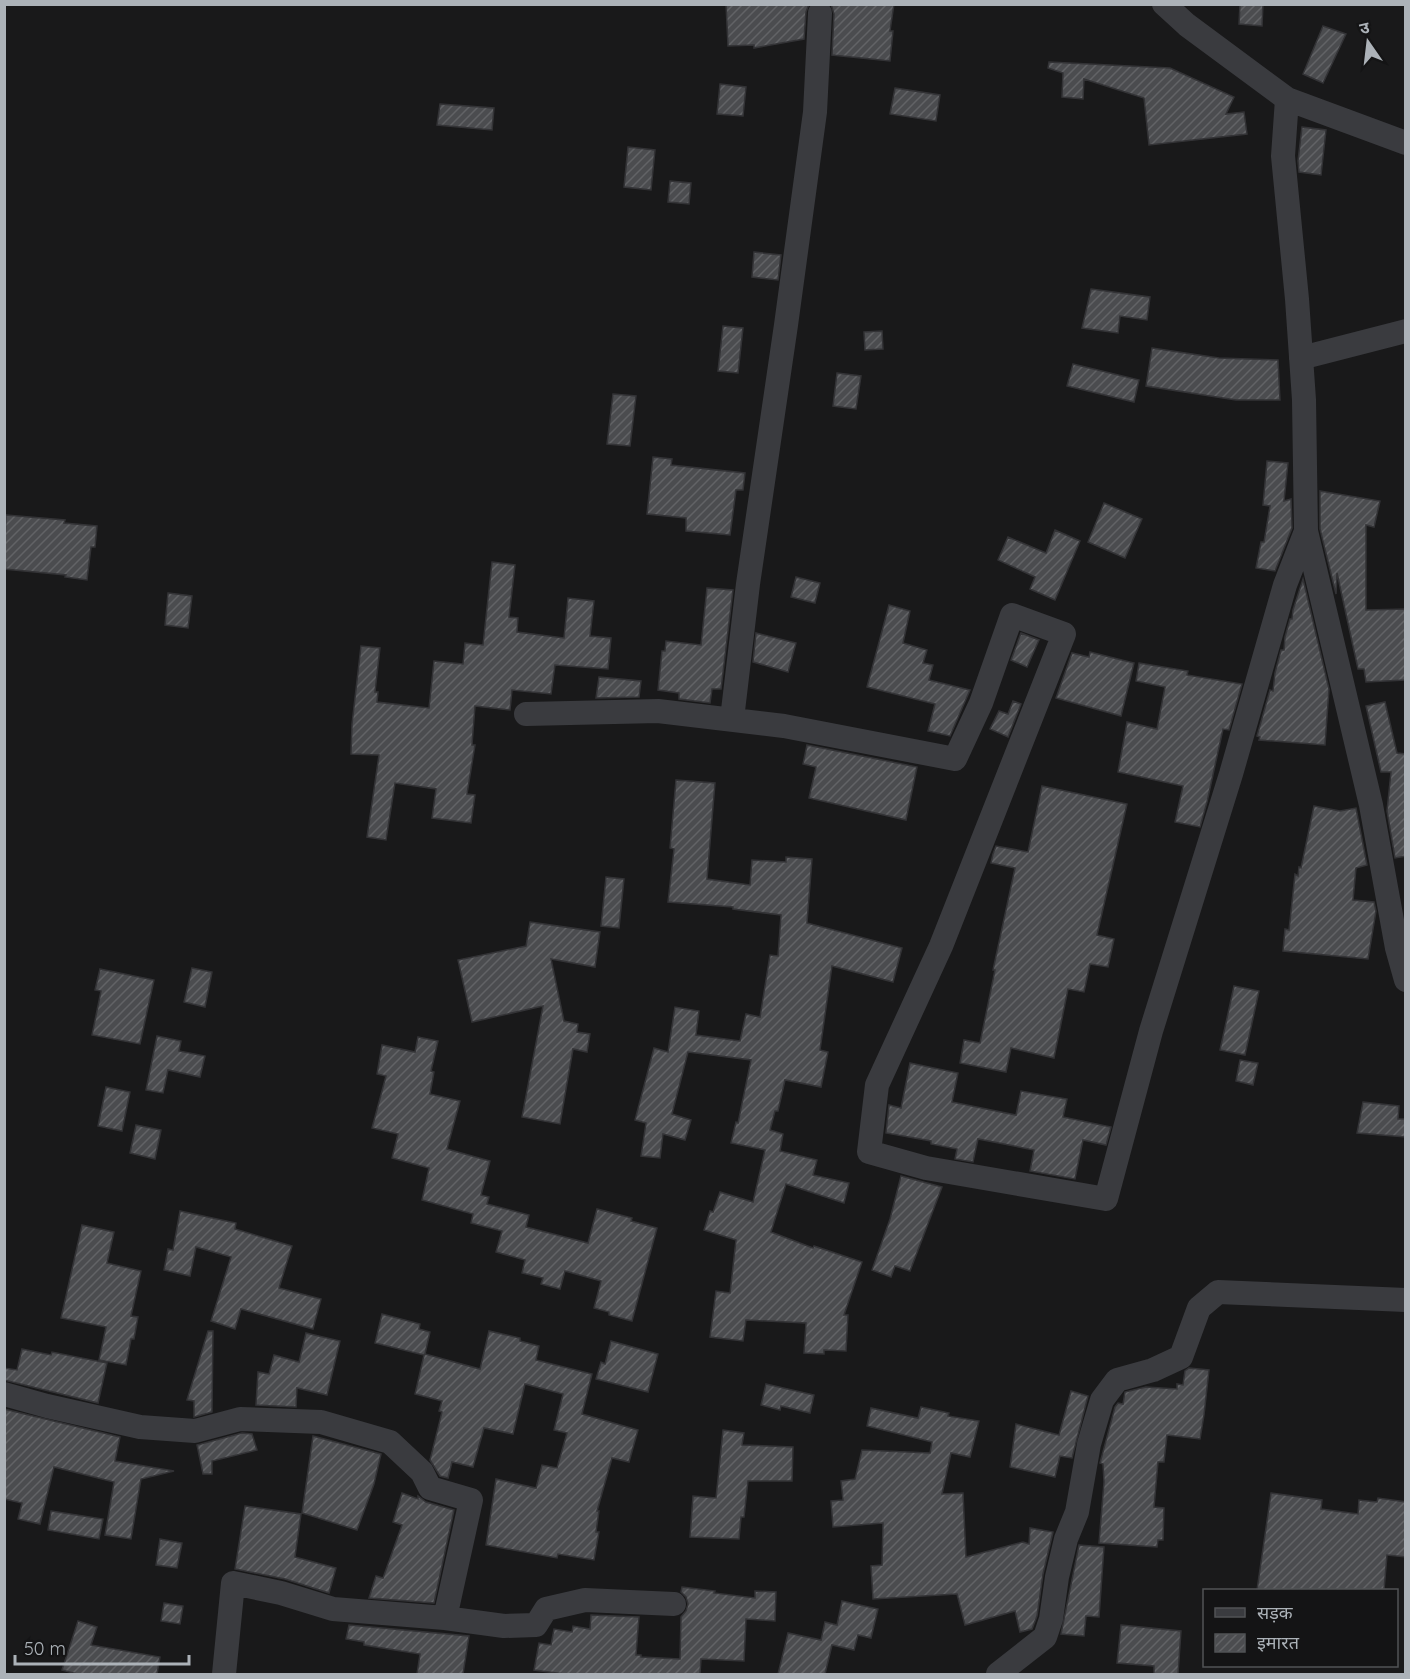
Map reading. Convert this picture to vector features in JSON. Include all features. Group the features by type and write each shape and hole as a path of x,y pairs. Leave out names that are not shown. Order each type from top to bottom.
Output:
{"street":[{"path":"1164,4 1187,25 1287,99 1406,143"},
{"path":"732,719 748,584 785,337 815,112 820,13"},
{"path":"1287,99 1283,156 1304,400 1306,531 1371,804 1397,948 1406,980"},
{"path":"1301,358 1406,332"},
{"path":"526,714 658,711 784,726 955,759 981,703 1012,615 1064,634 941,946 878,1085 868,1152 926,1168 1106,1199 1151,1031 1231,774 1285,585 1306,531"},
{"path":"998,1674 1045,1637 1051,1619 1066,1539 1077,1512 1089,1443 1102,1401 1117,1380 1153,1370 1181,1357 1199,1308 1218,1292 1406,1300"},
{"path":"4,1394 140,1427 195,1431 240,1419 321,1422 390,1442 422,1472 430,1488 471,1500 445,1618"},
{"path":"224,1674 233,1583 281,1593 333,1609 445,1618 504,1626 536,1624 546,1609 585,1600 674,1604"}],"building":[{"path":"726,4 809,4 806,12 804,39 754,48 754,45 728,46"},
{"path":"831,4 894,4 890,31 893,31 890,61 832,55 834,14"},
{"path":"1240,4 1263,4 1262,26 1239,24"},
{"path":"1323,26 1346,34 1323,83 1303,74"},
{"path":"1049,62 1170,68 1234,97 1226,114 1244,112 1247,134 1149,145 1144,98 1084,79 1083,99 1062,97 1063,73 1048,68"},
{"path":"720,84 746,87 743,116 717,114"},
{"path":"895,88 940,95 936,121 890,114"},
{"path":"440,104 494,108 492,130 437,125"},
{"path":"1302,127 1326,130 1321,175 1299,172"},
{"path":"628,147 655,150 651,190 624,187"},
{"path":"670,181 691,183 689,204 668,202"},
{"path":"754,252 781,255 778,280 752,277"},
{"path":"1091,289 1150,297 1147,320 1120,316 1118,333 1082,328"},
{"path":"723,326 743,328 738,373 718,371"},
{"path":"882,331 883,349 865,350 864,332"},
{"path":"1152,348 1219,358 1278,360 1280,400 1236,400 1146,386"},
{"path":"1073,364 1139,380 1134,402 1067,386"},
{"path":"837,373 861,376 856,409 833,406"},
{"path":"613,394 636,396 630,446 607,444"},
{"path":"653,457 672,459 671,465 745,473 743,490 736,490 730,535 686,531 686,518 647,514"},
{"path":"1267,461 1288,463 1284,501 1291,499 1292,528 1275,571 1256,568 1261,542 1264,542 1270,506 1263,505"},
{"path":"1320,491 1380,501 1374,527 1366,525 1366,610 1406,609 1406,680 1366,682 1364,669 1358,669 1337,573 1336,594 1320,529"},
{"path":"1104,503 1142,519 1125,558 1088,542"},
{"path":"6,515 65,520 64,523 97,526 95,547 91,547 87,580 65,577 66,575 4,569"},
{"path":"1055,530 1080,541 1055,600 1030,589 1035,577 998,560 1008,537 1046,553"},
{"path":"492,562 515,565 509,617 518,618 517,632 564,638 568,598 594,601 590,636 611,638 608,669 555,665 551,694 512,690 510,710 475,706 472,745 475,745 467,794 475,795 471,823 432,818 436,789 395,783 386,840 367,837 379,755 351,754 361,646 380,648 375,692 378,692 377,702 429,708 434,661 463,664 465,643 483,645"},
{"path":"796,577 820,583 815,603 791,597"},
{"path":"1303,579 1329,689 1325,745 1259,740 1260,737 1257,736 1270,690 1273,691 1281,650 1284,650 1285,637"},
{"path":"707,588 733,590 721,689 712,689 710,703 679,699 679,693 658,690 662,651 665,651 666,641 701,645"},
{"path":"168,593 192,596 188,628 165,625"},
{"path":"889,605 910,611 903,643 927,650 923,663 933,665 929,680 970,690 950,736 928,731 935,704 867,687"},
{"path":"756,633 796,643 788,672 753,662"},
{"path":"1021,633 1039,640 1027,667 1011,660"},
{"path":"1090,652 1134,663 1121,716 1056,698 1072,653 1089,657"},
{"path":"1139,663 1188,671 1187,675 1242,684 1229,730 1223,729 1200,827 1175,822 1183,786 1118,772 1127,722 1157,729 1165,687 1136,681"},
{"path":"599,677 641,681 639,697 596,698"},
{"path":"1013,701 1021,704 1008,737 990,729 999,711 1008,714"},
{"path":"1385,702 1397,753 1406,754 1406,856 1395,858 1387,811 1391,772 1381,772 1366,706"},
{"path":"807,745 917,767 906,820 809,798 816,767 803,764"},
{"path":"676,780 715,783 707,879 750,885 752,860 786,862 786,857 812,859 807,923 902,948 893,982 832,966 820,1050 828,1052 821,1087 785,1080 778,1111 775,1111 770,1130 783,1134 780,1151 817,1160 813,1175 849,1183 844,1203 786,1184 771,1232 813,1248 814,1246 862,1262 844,1315 848,1315 846,1351 824,1350 824,1354 804,1353 806,1323 746,1320 743,1341 710,1337 716,1291 730,1293 736,1240 704,1230 710,1211 713,1212 720,1192 753,1202 765,1150 731,1143 736,1122 738,1123 751,1060 688,1052 672,1114 691,1120 685,1140 663,1134 660,1158 641,1156 646,1123 635,1120 654,1048 668,1052 675,1007 699,1011 696,1035 740,1041 746,1014 760,1017 770,955 778,956 781,915 733,909 733,907 668,902 674,849 670,848"},
{"path":"1042,786 1127,804 1097,935 1114,939 1108,967 1090,964 1084,992 1068,989 1054,1058 1011,1048 1006,1072 960,1063 964,1040 980,1043 1015,868 991,863 993,854 996,846 1028,852"},
{"path":"1314,806 1340,811 1356,808 1367,865 1356,868 1353,900 1374,902 1376,911 1368,959 1283,951 1285,929 1289,930 1295,874 1298,876 1299,867 1301,868"},
{"path":"606,877 624,879 619,928 601,926"},
{"path":"530,922 600,932 595,967 551,959 564,1021 578,1024 577,1032 590,1034 587,1052 573,1049 560,1124 522,1117 543,1006 472,1022 458,960 526,946"},
{"path":"192,968 212,972 205,1007 184,1002"},
{"path":"100,969 154,980 140,1044 92,1035 101,991 95,990"},
{"path":"1234,986 1259,991 1245,1055 1220,1050"},
{"path":"157,1036 181,1041 179,1051 205,1056 200,1077 168,1070 163,1093 146,1090"},
{"path":"418,1037 438,1041 431,1071 434,1072 430,1094 460,1101 447,1149 490,1161 481,1195 489,1197 487,1204 529,1215 526,1227 588,1243 597,1209 632,1218 631,1221 657,1228 632,1321 594,1308 601,1281 565,1271 560,1289 541,1284 543,1278 522,1273 525,1260 496,1252 502,1231 471,1223 473,1214 422,1200 429,1168 392,1158 398,1134 372,1128 386,1076 377,1074 382,1045 415,1052"},
{"path":"1240,1060 1258,1063 1253,1085 1236,1081"},
{"path":"910,1063 958,1073 952,1102 1016,1115 1021,1091 1067,1099 1063,1117 1111,1127 1106,1145 1083,1140 1075,1179 1030,1171 1034,1150 978,1139 973,1162 955,1159 957,1149 931,1144 931,1141 886,1133 889,1105 901,1108"},
{"path":"106,1087 130,1092 122,1131 98,1126"},
{"path":"1363,1102 1399,1106 1398,1119 1406,1119 1406,1137 1357,1133"},
{"path":"136,1125 161,1130 155,1159 130,1153"},
{"path":"901,1176 942,1187 910,1271 895,1266 891,1277 872,1270 890,1219"},
{"path":"180,1211 236,1223 235,1229 292,1246 279,1288 321,1299 313,1329 241,1309 235,1329 211,1321 231,1257 196,1247 190,1276 164,1270 168,1249 173,1250"},
{"path":"82,1225 114,1232 107,1263 141,1271 131,1316 138,1317 126,1365 99,1360 106,1327 61,1318"},
{"path":"382,1314 420,1324 419,1329 430,1332 425,1354 480,1369 489,1331 520,1338 520,1341 539,1346 536,1360 592,1374 582,1414 638,1430 629,1462 612,1458 597,1511 599,1511 596,1532 599,1532 594,1560 558,1554 557,1558 486,1545 496,1479 536,1488 542,1465 557,1468 567,1433 554,1430 563,1394 525,1384 513,1434 484,1428 473,1467 452,1462 448,1478 440,1476 430,1460 442,1412 439,1411 442,1401 415,1394 424,1355 375,1343"},
{"path":"208,1331 213,1331 212,1412 194,1417 194,1401 187,1400"},
{"path":"306,1333 340,1341 327,1395 297,1388 296,1407 256,1405 258,1372 269,1374 274,1355 299,1362"},
{"path":"611,1341 658,1354 648,1392 596,1379 601,1362 605,1364"},
{"path":"22,1349 51,1355 52,1352 107,1363 98,1403 4,1380 4,1368 17,1370"},
{"path":"1189,1368 1209,1370 1204,1415 1200,1439 1167,1435 1164,1462 1158,1462 1154,1507 1164,1508 1163,1540 1158,1540 1157,1547 1099,1543 1104,1482 1103,1464 1100,1463 1115,1407 1118,1403 1123,1404 1125,1392 1146,1387 1177,1389 1177,1384 1183,1385 1185,1371"},
{"path":"766,1384 814,1395 810,1413 781,1406 780,1410 761,1405"},
{"path":"1071,1391 1088,1396 1072,1458 1060,1456 1055,1477 1010,1467 1016,1424 1059,1435"},
{"path":"921,1407 949,1413 948,1416 979,1421 970,1457 951,1453 942,1494 963,1493 966,1557 1023,1542 1029,1544 1030,1528 1053,1532 1043,1574 1037,1616 1032,1629 1020,1632 1015,1611 965,1625 957,1594 873,1599 871,1566 882,1565 883,1523 833,1527 831,1501 843,1500 841,1481 855,1479 862,1450 930,1453 932,1442 867,1426 871,1408 918,1418"},
{"path":"4,1409 120,1437 115,1461 174,1471 141,1479 131,1539 105,1535 114,1482 54,1467 40,1524 18,1519 22,1503 4,1499"},
{"path":"723,1430 744,1433 742,1445 793,1447 792,1481 748,1481 739,1539 690,1537 693,1496 716,1498"},
{"path":"242,1433 252,1434 257,1450 212,1461 212,1474 203,1474 197,1445"},
{"path":"313,1436 381,1454 374,1484 357,1530 302,1513"},
{"path":"402,1493 418,1499 418,1496 426,1502 454,1510 434,1603 369,1598 376,1576 383,1578 402,1525 393,1522"},
{"path":"1271,1493 1322,1500 1321,1509 1358,1514 1359,1500 1377,1502 1378,1498 1406,1502 1406,1557 1387,1555 1384,1589 1257,1589"},
{"path":"245,1506 301,1514 295,1557 336,1568 329,1593 285,1579 235,1569"},
{"path":"51,1511 103,1519 99,1539 48,1530"},
{"path":"160,1539 182,1543 177,1568 156,1565"},
{"path":"1079,1545 1104,1547 1099,1617 1086,1616 1084,1636 1061,1634"},
{"path":"682,1587 755,1598 755,1591 776,1592 775,1621 746,1619 744,1661 701,1659 700,1674 564,1674 534,1670 539,1643 551,1645 554,1629 572,1632 573,1626 590,1629 591,1615 639,1617 636,1655 680,1659 681,1617 688,1604 681,1592"},
{"path":"842,1601 878,1609 871,1638 858,1635 854,1650 832,1645 825,1674 778,1674 788,1633 821,1640 825,1622 837,1625"},
{"path":"164,1603 183,1606 180,1624 161,1621"},
{"path":"78,1621 97,1627 91,1645 160,1657 157,1674 77,1674 62,1670"},
{"path":"349,1625 469,1636 463,1674 417,1674 420,1654 364,1645 364,1642 346,1639"},
{"path":"1121,1625 1181,1631 1178,1674 1154,1674 1154,1666 1117,1663"}]}
